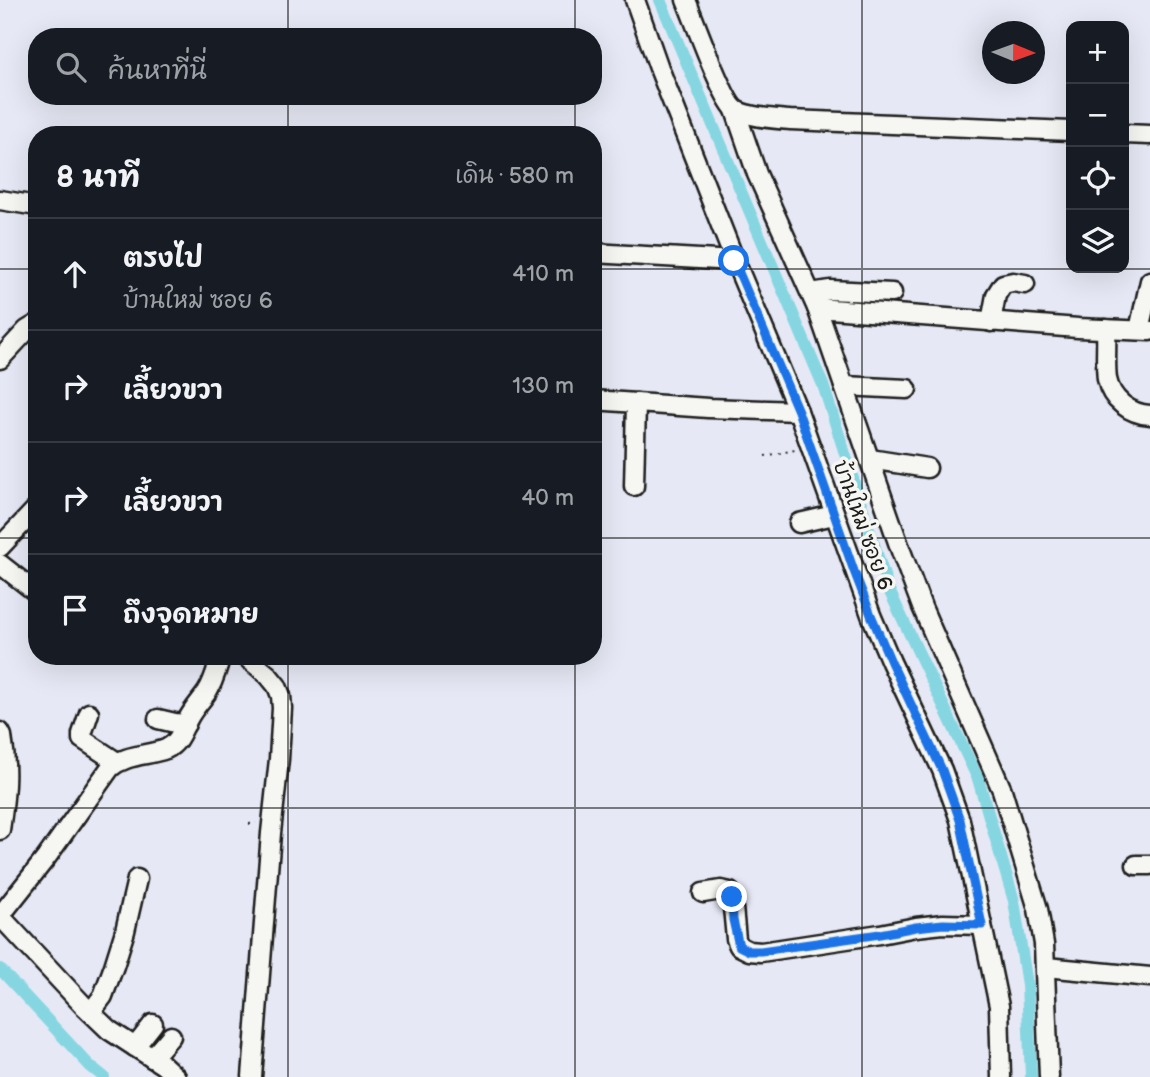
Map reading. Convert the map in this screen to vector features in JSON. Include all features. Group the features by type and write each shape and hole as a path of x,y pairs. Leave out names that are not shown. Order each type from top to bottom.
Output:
{"street":[{"name":"บ้านใหม่ ซอย 6","path":"635,0 734,261 798,411 871,615 942,770 960,820 999,1006 1001,1077"},
{"path":"686,0 724,94 736,110 757,174 814,300 922,607 1002,790 1038,909 1046,967 1049,1077"},
{"path":"736,110 790,120 1066,131"},
{"path":"1129,134 1150,135"},
{"path":"1,202 28,205"},
{"path":"602,254 734,261"},
{"path":"814,300 991,322 1144,330 1150,281"},
{"path":"991,322 996,295 1003,284 1025,284"},
{"path":"814,300 830,290 892,293"},
{"path":"0,359 28,329"},
{"path":"1106,329 1107,380 1111,390 1127,409 1150,415"},
{"path":"844,386 907,389"},
{"path":"602,401 719,409 798,411"},
{"path":"634,486 636,403"},
{"path":"870,460 927,468"},
{"path":"799,523 834,515"},
{"path":"0,547 28,517"},
{"path":"0,564 28,586"},
{"path":"176,1077 163,1065 109,1030 0,916 46,858 110,768 127,758 173,745 212,681 218,665"},
{"path":"252,1077 282,708 281,696 276,686 256,665"},
{"path":"89,713 82,739 117,762"},
{"path":"158,719 186,724"},
{"path":"0,732 6,761 6,792 0,830"},
{"path":"90,1012 103,996 114,966 137,879"},
{"path":"703,893 721,890 730,892 736,939 739,946 749,951 804,946 916,927 943,924 982,925"},
{"path":"1046,967 1150,977"},
{"path":"135,1047 153,1024"},
{"path":"152,1058 171,1036"}],"path":[{"path":"765,456 811,447"}],"waterway":[{"path":"660,0 823,385 888,588 978,779 1014,901 1027,985 1031,1077"},
{"path":"0,969 90,1066 104,1077"}],"route":[{"path":"732,897 736,939 743,950 749,951 804,946 916,927 943,924 982,925 960,820 942,770 871,615 798,411 734,261"}]}
